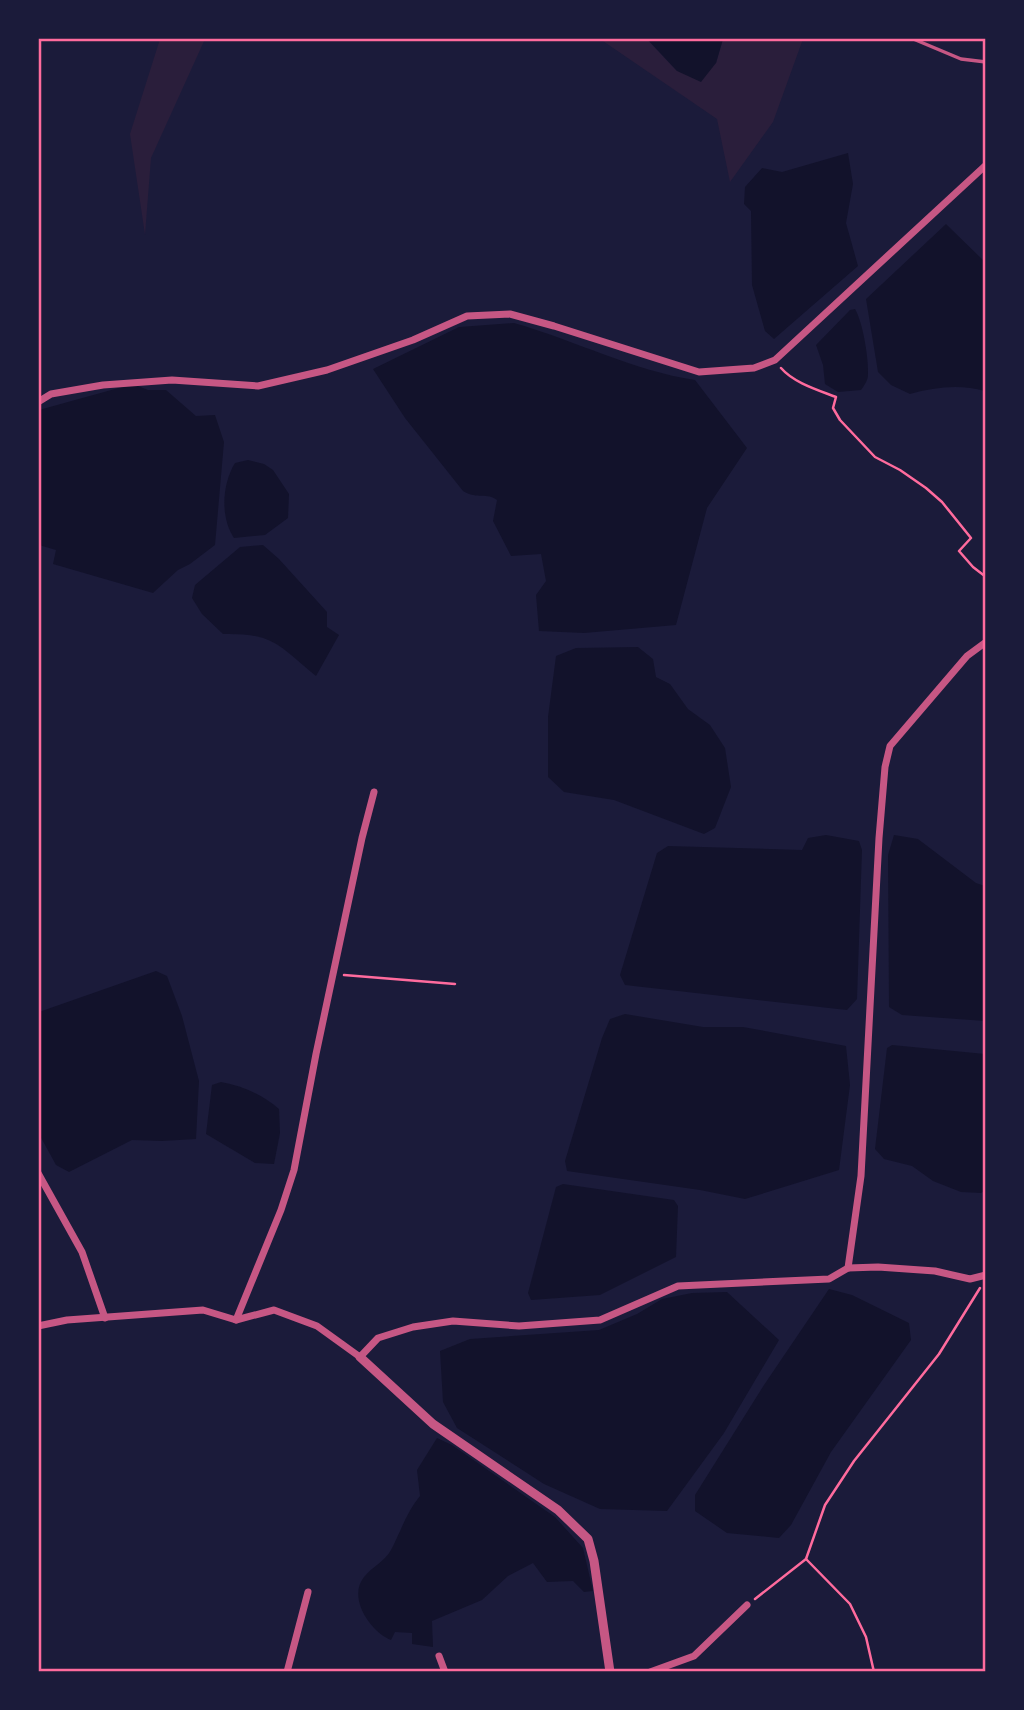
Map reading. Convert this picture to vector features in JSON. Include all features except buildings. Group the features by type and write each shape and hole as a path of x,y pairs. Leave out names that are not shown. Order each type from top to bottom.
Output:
{"street":[{"path":"38,402 51,394 103,385 172,380 258,386 327,370 413,340 467,316 510,314 699,372 754,368 775,360 985,165"},
{"path":"848,1268 861,1176 878,838 885,766 890,746 967,656 985,642"},
{"path":"236,1320 281,1210 294,1170 362,838 374,792"},
{"path":"38,1173 82,1252 105,1318"},
{"path":"360,1357 378,1338 412,1327 453,1321 519,1326 600,1320 678,1286 829,1279 848,1268 935,1271 970,1279 985,1278"},
{"path":"38,1326 67,1320 203,1310 236,1320 274,1310 317,1326 360,1357 433,1424 558,1510 588,1539 594,1561 610,1671"},
{"path":"287,1671 308,1592"},
{"path":"650,1671 694,1656 747,1605"},
{"path":"439,1656 445,1671"}],"lane":[{"path":"911,38 961,59 985,62"}],"path":[{"path":"775,360 785,372 812,388 836,397 833,408 839,420 875,457 900,470 942,502 971,538 959,551 973,568 985,577"},
{"path":"334,974 455,984"},
{"path":"747,1605 806,1559 825,1505 854,1461 939,1354 985,1278"},
{"path":"806,1559 850,1604 866,1637 874,1671"}],"shaded area":[{"path":"160,39 205,39 151,158 145,235 130,134"},
{"path":"600,39 647,39 677,71 716,63 723,39 803,39 773,122 730,182 717,119"},
{"path":"647,39 723,39 716,63 701,82 677,71"},
{"path":"848,153 853,184 846,223 858,266 774,339 765,331 752,285 751,211 744,204 745,187 762,168 782,172"},
{"path":"946,224 985,262 985,391 948,387 910,394 891,385 878,372 866,299"},
{"path":"855,309 865,341 868,377 861,390 838,392 825,384 823,365 816,345 850,310"},
{"path":"514,323 649,370 695,380 747,448 707,508 676,625 584,633 539,631 536,595 546,581 541,554 511,556 493,521 497,500 463,491 405,418 373,369 459,327"},
{"path":"133,384 148,390 166,390 196,416 215,415 224,442 215,545 178,570 153,593 53,564 56,550 39,545 39,410"},
{"path":"248,460 264,464 273,470 289,494 288,518 265,535 234,538 226,520 225,490 235,463"},
{"path":"263,545 327,612 327,627 339,635 316,676 274,643 254,636 223,634 202,614 192,598 195,585 240,547"},
{"path":"638,647 653,659 656,677 670,684 688,709 710,725 725,748 731,787 715,828 704,834 614,800 564,792 548,777 548,717 556,656 576,648"},
{"path":"826,835 859,841 862,850 857,999 847,1010 625,985 620,975 657,853 668,846 802,850 808,838"},
{"path":"894,835 918,839 976,883 985,886 985,1021 902,1015 889,1007 888,855"},
{"path":"156,971 167,976 182,1016 199,1081 196,1139 132,1140 69,1172 56,1165 39,1134 39,1012"},
{"path":"625,1014 703,1027 743,1027 846,1046 850,1085 839,1170 745,1199 567,1171 565,1161 602,1038 610,1019"},
{"path":"892,1045 985,1054 986,1190 981,1193 961,1192 933,1181 912,1166 884,1159 875,1149 887,1048"},
{"path":"221,1082 252,1092 279,1109 280,1133 274,1164 255,1163 206,1134 212,1085"},
{"path":"563,1184 674,1200 678,1206 676,1257 600,1295 531,1300 528,1293 556,1187"},
{"path":"829,1289 852,1295 909,1323 911,1340 831,1452 791,1525 779,1538 727,1533 695,1511 695,1495 764,1385"},
{"path":"727,1292 779,1340 724,1433 667,1511 600,1509 544,1484 457,1428 443,1402 440,1351 470,1339 599,1330 637,1314 662,1299 692,1293"},
{"path":"437,1438 452,1445 555,1517 583,1548 593,1591 584,1592 573,1581 547,1582 533,1563 508,1576 482,1600 432,1621 433,1647 412,1644 412,1633 395,1632 391,1640 376,1630 360,1604 359,1585 367,1573 388,1554 420,1496 417,1470"}]}
